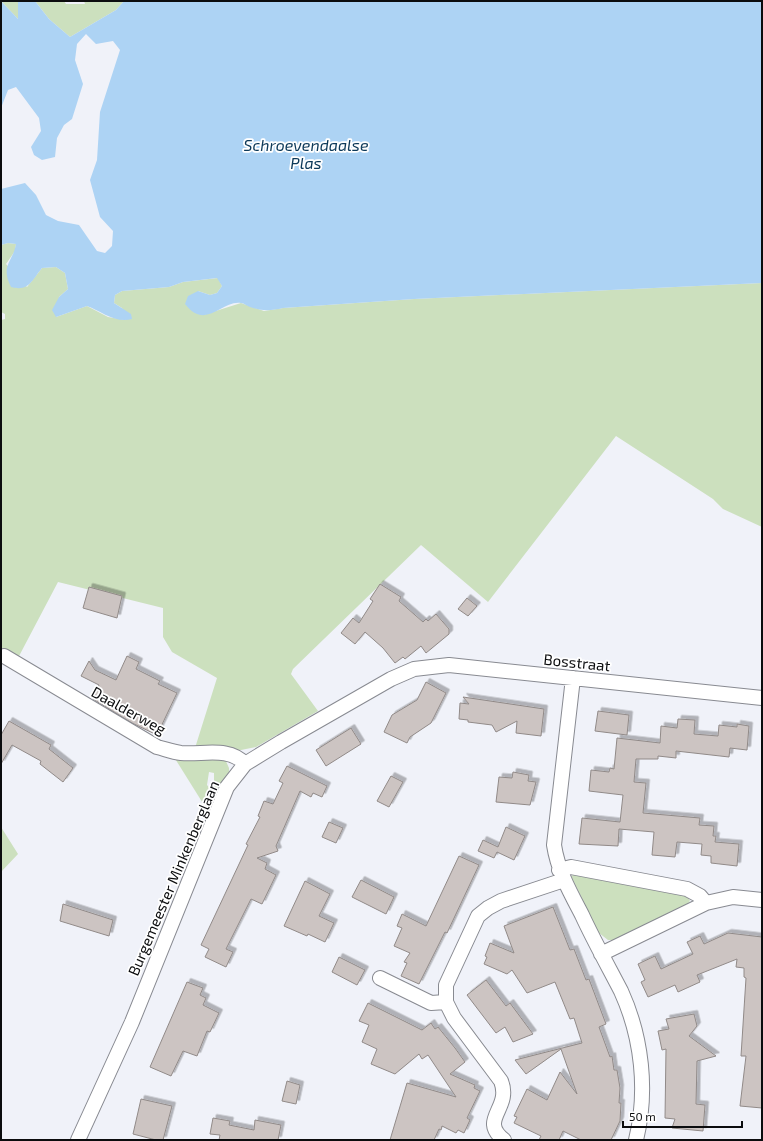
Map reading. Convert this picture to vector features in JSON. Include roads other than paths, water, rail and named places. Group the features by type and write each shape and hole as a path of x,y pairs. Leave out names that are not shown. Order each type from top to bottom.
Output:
{"street":[{"name":"Daalderweg","path":"4,656 157,747 181,753 222,753 239,757 245,764"},
{"name":"Bosstraat","path":"391,679 414,668 449,665 762,698"},
{"path":"573,678 554,845 562,875 621,992 633,1022 639,1049 642,1079 641,1109 636,1140"},
{"name":"Burgemeester Minkenberglaan","path":"78,1140 132,1022 227,787 245,764 391,679"},
{"path":"504,1140 494,1128 493,1121 503,1100 504,1090 501,1081 454,1018 446,1002 446,985 478,916 488,908 501,901 562,875 571,867 687,889 700,896 706,903"},
{"path":"601,954 706,903 733,897 762,900"},
{"path":"380,978 431,1003 446,1002"}],"water":[{"name":"Schroevendaalse Plas","path":"1,1 18,19 18,1 35,1 49,19 70,37 116,10 124,1 762,1 762,283 414,299 270,310 249,307 242,303 234,303 207,315 200,315 193,312 185,304 188,296 198,291 210,295 217,293 222,286 217,278 183,282 169,287 122,291 115,295 114,303 131,314 132,319 120,320 87,306 56,317 52,310 59,297 68,289 65,273 56,267 42,268 30,284 22,288 11,287 8,280 7,268 16,244 8,243 1,245 1,189 25,183 36,195 46,215 58,221 79,225 97,251 105,253 112,246 113,231 100,217 90,180 97,160 100,112 120,50 113,41 96,44 86,34 77,44 75,60 83,84 72,119 64,125 57,138 55,157 42,160 34,155 31,147 41,131 39,118 16,87 8,90 1,108"}]}
